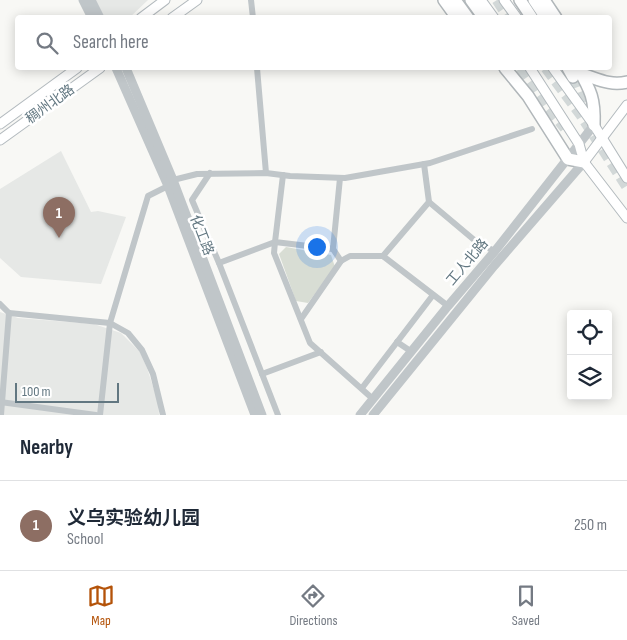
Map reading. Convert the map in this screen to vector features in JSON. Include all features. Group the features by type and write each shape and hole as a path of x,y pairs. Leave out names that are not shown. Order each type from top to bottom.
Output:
{"highway":[{"path":"444,0 455,15"},
{"path":"455,0 466,15"},
{"path":"471,0 482,15"},
{"path":"520,0 530,15"},
{"path":"534,0 544,15"},
{"path":"544,0 554,15"},
{"path":"497,70 516,80"},
{"path":"506,70 528,96 568,159 584,162"},
{"path":"577,71 591,90 594,125"},
{"path":"577,71 607,83 619,84 627,82"}],"main road":[{"path":"145,15 165,0"},
{"path":"176,15 197,0"},
{"path":"481,0 492,15"},
{"path":"504,0 515,15"},
{"name":"稠州北路","path":"0,124 74,70"},
{"name":"稠州北路","path":"0,140 97,70"},
{"path":"531,70 579,144 584,162 627,218"},
{"path":"554,70 594,125 627,178"},
{"path":"584,162 627,104"}],"street":[{"path":"84,0 91,15"},
{"path":"91,0 98,15"},
{"path":"252,0 253,15"},
{"name":"化工路","path":"117,70 170,183 255,415"},
{"name":"化工路","path":"127,70 262,415"},
{"path":"257,70 266,173"},
{"name":"工人北路","path":"360,415 495,251 594,125"},
{"path":"100,415 110,323 148,196 170,183 197,174 266,173 340,178 424,164 532,129"},
{"name":"工人北路","path":"373,415 494,266 584,162"},
{"path":"424,164 428,202 479,244 495,251"},
{"path":"210,173 192,200 219,263 278,415"},
{"path":"284,175 274,253 300,319 310,343 373,399"},
{"path":"340,178 333,249 341,261"},
{"path":"383,256 428,202"},
{"path":"219,263 275,242 333,249"},
{"path":"300,319 341,261 350,256 383,256 448,306"},
{"path":"362,388 434,295"},
{"path":"0,304 9,313 110,323 128,333 142,350 153,374 163,415"},
{"path":"1,415 9,313"},
{"path":"397,342 412,352"},
{"path":"262,374 321,352"},
{"path":"1,402 96,415"}],"shaded area":[{"path":"91,0 148,0 132,15 102,15"},
{"path":"61,151 91,212 98,211 126,217 101,284 21,277 0,258 0,189"},
{"path":"286,247 331,255 335,267 308,303 296,301 279,254"},
{"path":"0,312 18,318 94,324 121,333 140,352 158,402 159,415 0,415"}],"tunnel":[{"path":"497,0 507,15"},
{"path":"522,70 546,105 565,128"},
{"path":"547,70 581,115 627,187"},
{"path":"573,77 587,115"}],"place":[{"name":"义乌实验幼儿园","path":"59,238"}]}
